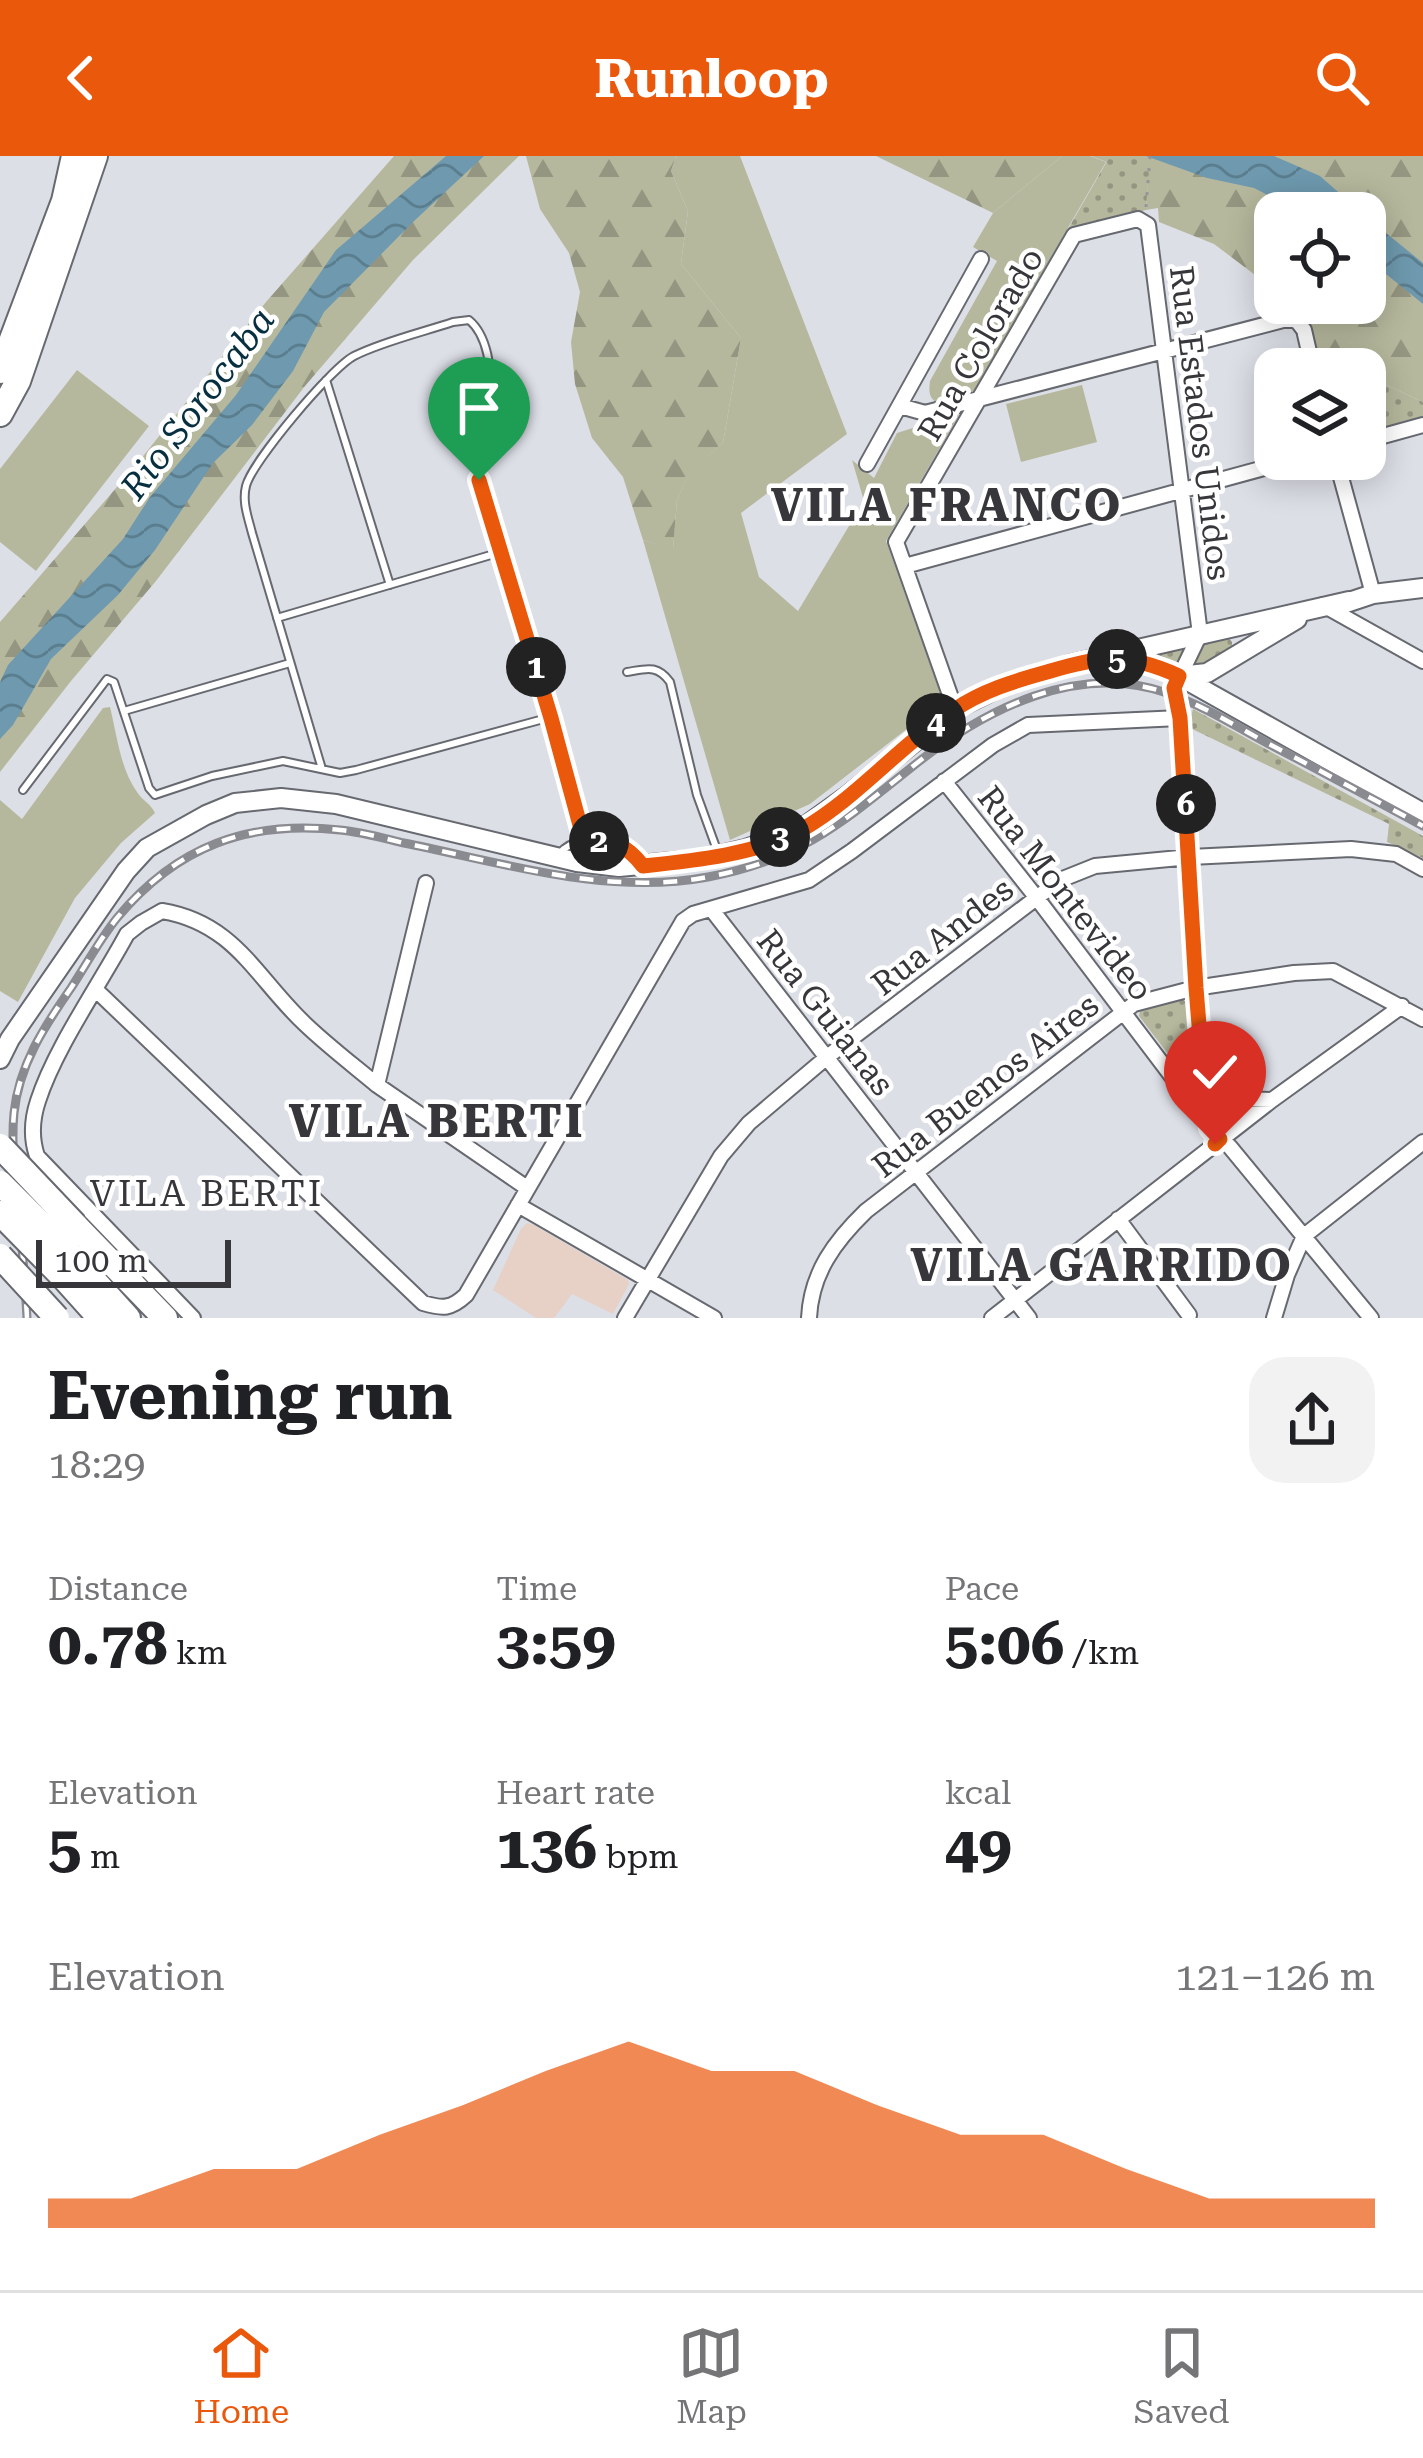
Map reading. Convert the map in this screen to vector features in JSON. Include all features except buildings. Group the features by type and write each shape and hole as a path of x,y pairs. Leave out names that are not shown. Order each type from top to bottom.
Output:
{"highway":[{"path":"0,371 64,201 74,156"},
{"path":"0,414 18,381 95,156"},
{"path":"0,1146 128,1318"},
{"path":"0,1183 135,1288 163,1318"},
{"path":"0,1214 100,1318"},
{"path":"0,1256 57,1318"}],"main road":[{"path":"0,1059 46,985 147,848 235,803 281,798 336,804 619,867 719,856 800,830 955,709 1006,684 1373,594 1423,588"},
{"path":"1179,676 1207,673 1280,627 1326,607"},
{"path":"1223,629 1236,641 1233,658"},
{"path":"1101,658 1149,662 1179,676 1423,813"}],"street":[{"name":"Rua Estados Unidos","path":"1145,221 1200,634"},
{"name":"Rua Colorado","path":"905,566 896,542 1074,235 1145,221"},
{"path":"867,464 981,259"},
{"path":"900,406 925,413 1287,319 1297,321 1308,348"},
{"path":"1386,435 1423,425"},
{"path":"955,709 905,566 1254,471"},
{"path":"1342,480 1373,594"},
{"path":"1326,607 1423,661"},
{"path":"1200,634 1174,688 1180,718 1205,1098 1215,1134"},
{"path":"96,990 423,1303 453,1307 466,1295 683,920 809,880 993,745 1028,725 1180,718"},
{"name":"Rua Montevideo","path":"944,781 1215,1134 1371,1318"},
{"name":"Rua Andes","path":"626,1318 721,1156 770,1103 1060,880 1095,866 1352,849 1396,854 1423,869"},
{"path":"376,1085 426,884"},
{"name":"Rua Guianas","path":"712,910 1029,1318"},
{"path":"193,1318 37,1156 32,1141 38,1103 96,990 128,934 162,911 202,922 233,944 302,1022 376,1085 527,1188"},
{"name":"Rua Buenos Aires","path":"809,1318 810,1292 845,1231 1133,1004 1196,988 1333,971 1402,1006"},
{"path":"992,1318 1118,1220 1215,1134 1273,1100 1402,1006 1423,1018"},
{"path":"1205,1098 1273,1100"},
{"path":"1274,1318 1304,1236 1423,1142"},
{"path":"518,1205 714,1318"},
{"path":"1118,1220 1189,1315"}],"lane":[{"path":"322,769 244,504 246,482 292,417 352,357 469,320 477,326 491,369 488,391 465,425 584,840"},
{"path":"326,380 390,585"},
{"path":"277,618 501,552"},
{"path":"124,711 290,663"},
{"path":"627,672 654,668 670,682 697,795 719,856"},
{"path":"23,790 111,679 154,795 283,761 340,772 356,770 551,718"},
{"path":"557,856 564,847 584,840 616,842 643,866"}],"path":[{"path":"1145,221 1150,159"}],"shaded area":[{"path":"527,1223 628,1280 613,1314 572,1294 554,1318 536,1318 493,1290"}],"green space":[{"path":"394,156 519,156 413,260 305,386 156,581 0,772 0,622"},
{"path":"526,156 676,156 671,171 688,211 681,264 741,338 723,443 691,470 677,500 673,550 643,540 623,477 592,438 575,384 571,342 580,292 569,253 540,209"},
{"path":"676,156 740,156 847,434 741,513 759,577 798,611 864,501 852,460 874,478 897,433 960,413 886,541 943,701 810,804 730,840 643,540 673,549 677,500 691,469 723,443 741,338 681,264 688,211 671,171"},
{"path":"876,156 1062,156 993,213"},
{"path":"1062,156 1090,156 1106,162 973,392 937,403 929,390 930,381 997,261 973,247 993,213"},
{"path":"1091,156 1423,156 1423,402 1386,385 1386,348 1314,348 1308,324 1386,324 1386,192 1254,192 1254,274 1214,244 1159,222 1158,208 1146,210 1148,178"},
{"path":"1110,156 1150,157 1146,210 1068,229"},
{"path":"77,370 149,426 36,571 0,542 0,469"},
{"path":"1082,385 1097,442 1021,462 1006,404"},
{"path":"1386,385 1423,402 1423,416 1386,426"},
{"path":"1227,636 1232,650 1196,670 1125,654"},
{"path":"110,707 127,773 155,813 121,843 75,898 18,1002 0,991 0,800 22,819 103,708"},
{"path":"1193,709 1423,836 1423,858 1387,842 1389,824 1188,727"},
{"path":"1182,999 1191,1067 1187,1071 1181,1071 1139,1016 1140,1011 1162,1001"}],"water":[{"name":"Rio Sorocaba","path":"446,156 484,156 324,312 293,371 252,425 213,463 155,550 118,595 51,659 0,739 0,682 8,665 123,539 150,497 236,395 336,250"},
{"path":"1146,156 1274,156 1320,176 1338,192 1262,192"},
{"path":"1386,233 1423,263 1423,304 1386,274"}],"railway":[{"path":"27,1318 13,1136 17,1095 27,1063 51,1017 117,918 164,872 216,843 275,829 340,830 593,880 632,883 708,877 770,860 821,835 944,743 1003,709 1067,687 1100,683 1133,685 1193,703 1423,826"}],"district":[{"name":"VILA FRANCO","path":"947,505"},
{"name":"VILA BERTI","path":"437,1121"},
{"name":"VILA BERTI","path":"207,1193"},
{"name":"VILA GARRIDO","path":"1102,1265"}],"route":[{"path":"479,480 584,840 616,842 643,866 704,860 800,830 955,709 1006,684 1101,658 1149,662 1179,676 1174,688 1180,718 1196,988 1205,1098 1210,1128 1220,1139 1215,1144"}]}
